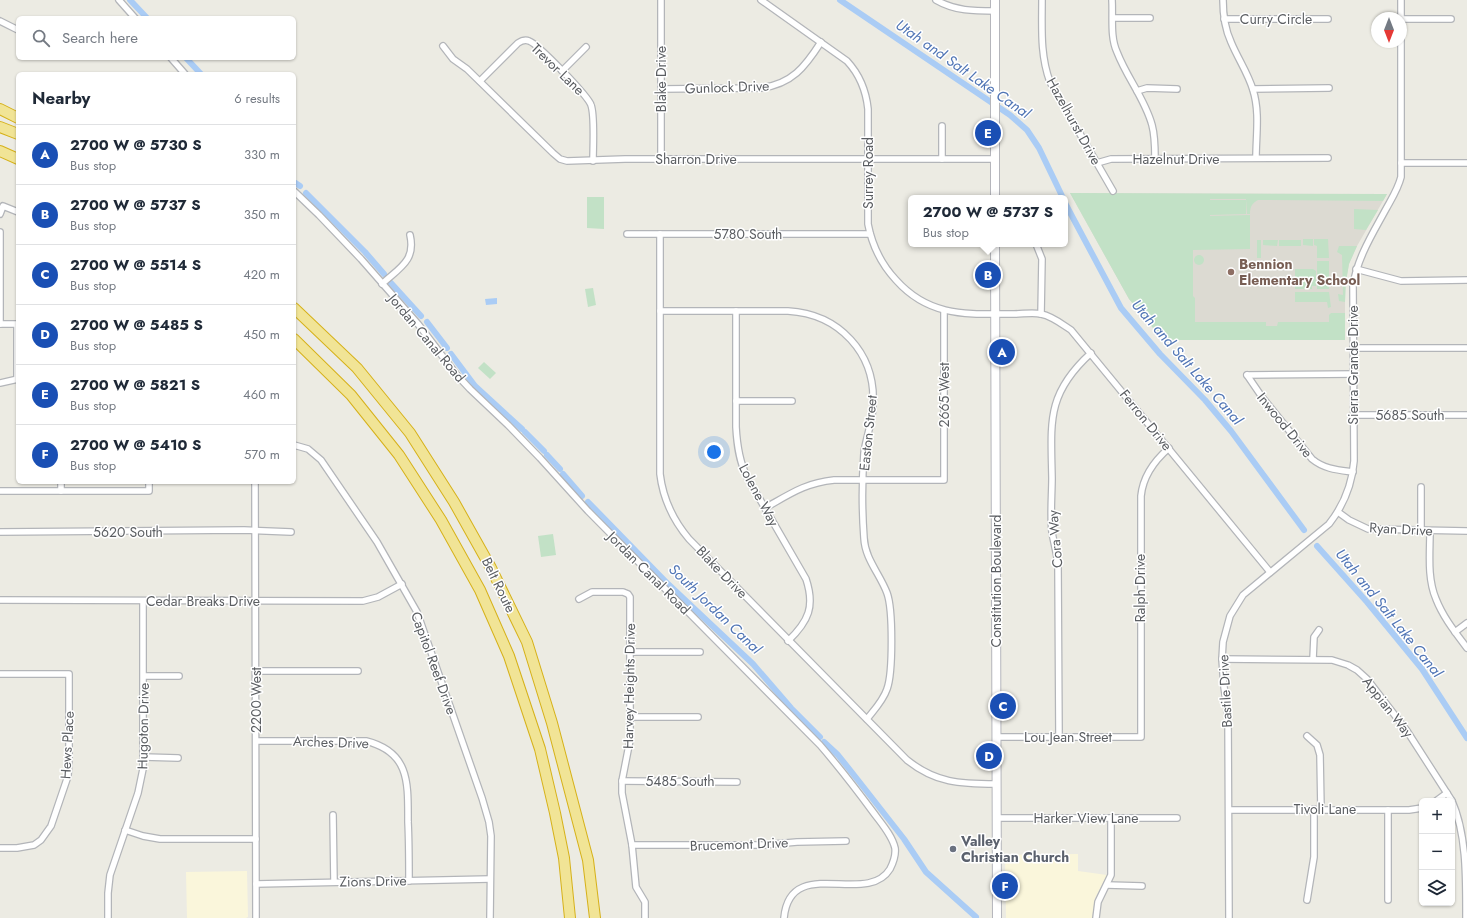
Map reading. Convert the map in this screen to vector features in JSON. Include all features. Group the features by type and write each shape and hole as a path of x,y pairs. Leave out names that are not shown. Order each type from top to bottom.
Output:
{"highway":[{"path":"0,109 16,117"},
{"path":"0,128 16,133"},
{"path":"0,151 16,158"},
{"name":"Belt Route","path":"296,310 357,368 410,432 454,502 491,568 527,642 552,723 588,860 595,918"},
{"name":"Belt Route","path":"296,341 351,395 399,455 441,520 480,590 509,656 540,749 564,858 570,918"}],"main road":[{"path":"995,0 995,195"},
{"name":"Constitution Boulevard","path":"995,247 997,918"}],"street":[{"path":"119,0 131,16"},
{"name":"Blake Drive","path":"661,0 661,159"},
{"name":"Surrey Road","path":"761,0 847,61 858,74 866,92 868,109 867,159 870,234 876,251 885,267 902,287 921,301 944,310 968,314 995,314"},
{"path":"936,0 950,7 964,11 995,11"},
{"name":"Hazelhurst Drive","path":"1042,0 1042,44 1044,64 1050,82 1113,191"},
{"path":"1112,0 1113,35 1116,52 1147,110 1154,132 1155,159"},
{"path":"1223,0 1224,19 1231,42 1253,89 1257,116 1256,158"},
{"path":"1401,0 1401,12"},
{"path":"1112,18 1150,18"},
{"path":"1407,18 1451,19"},
{"name":"Curry Circle","path":"1224,19 1328,19"},
{"path":"0,21 16,29"},
{"name":"Trevor Lane","path":"480,81 518,43 528,40 536,45 587,97 592,107 593,161"},
{"name":"Gunlock Drive","path":"661,89 770,87 787,80 801,70 821,42"},
{"name":"Sharron Drive","path":"443,46 453,59 464,66 480,81 557,157 567,161 661,159 995,159"},
{"path":"562,71 586,47"},
{"name":"Sierra Grande Drive","path":"1338,512 1348,490 1353,472 1354,374 1352,304 1356,269 1368,242 1396,191 1400,177 1401,48"},
{"path":"173,60 184,72"},
{"path":"1137,91 1147,88 1177,89"},
{"path":"1253,89 1329,88"},
{"path":"942,126 942,159"},
{"name":"Hazelnut Drive","path":"1097,163 1111,159 1328,158"},
{"path":"1401,163 1467,163"},
{"name":"Jordan Canal Road","path":"296,193 319,215 430,338 456,374 466,385 508,425 588,511 820,745 853,785 886,830 895,849 893,863 885,876 877,881 869,883 822,884 805,886 792,895 788,902 784,918"},
{"path":"0,214 3,206 16,211"},
{"path":"0,232 0,324 16,324"},
{"name":"5780 South","path":"627,234 870,234"},
{"name":"Blake Drive","path":"660,234 660,474 662,489 676,522 689,539 907,760 926,773 942,780 960,783 996,784"},
{"path":"382,284 406,262 410,256 412,247 410,235"},
{"path":"1037,247 1042,259 1041,314"},
{"path":"1356,269 1401,281 1467,280"},
{"name":"2665 West","path":"863,480 944,480 944,310"},
{"name":"Easton Street","path":"660,311 788,311 803,313 825,320 835,326 853,341 867,366 873,390 873,410 864,451 863,480 865,546 870,561 887,594 891,624 891,667 888,688 883,698 867,719"},
{"name":"Lolene Way","path":"736,311 737,443 740,460 747,477 806,579 809,589 810,605 807,618 804,624 788,641"},
{"name":"Ferron Drive","path":"995,314 1041,314 1056,320 1071,330 1270,572"},
{"path":"1353,348 1467,348"},
{"name":"Cora Way","path":"1059,737 1058,568 1057,552 1052,526 1052,424 1055,404 1063,386 1076,367 1091,353"},
{"name":"Inwood Drive","path":"1353,472 1326,468 1312,459 1262,397 1247,375 1354,374"},
{"path":"0,383 16,379"},
{"path":"736,401 792,401"},
{"name":"5685 South","path":"1354,415 1467,415"},
{"name":"Capitol Reef Drive","path":"296,446 308,449 322,460 364,521 402,584 422,624 489,822 491,836 490,918"},
{"name":"Ralph Drive","path":"1141,737 1141,496 1143,485 1150,468 1169,448"},
{"path":"765,508 789,494 813,484 834,480 863,480"},
{"path":"61,484 61,491"},
{"path":"0,491 149,491 149,484"},
{"name":"2200 West","path":"255,484 256,918"},
{"path":"1421,487 1421,531"},
{"name":"Bastile Drive","path":"1229,918 1228,715 1222,659 1223,642 1230,616 1243,595 1321,531 1338,512"},
{"name":"Ryan Drive","path":"1338,512 1349,520 1368,529 1467,531"},
{"path":"1430,531 1430,568 1433,589 1443,614 1467,648"},
{"name":"5620 South","path":"0,532 291,532"},
{"name":"Cedar Breaks Drive","path":"0,600 363,601 378,597 402,584"},
{"name":"Harvey Heights Drive","path":"579,599 587,593 592,592 624,592 628,594 631,602 630,745 622,781 622,793 632,845 636,887 645,902 645,918"},
{"name":"Hugoton Drive","path":"108,918 110,875 141,781 143,769 143,601"},
{"path":"1455,632 1467,623"},
{"path":"1313,659 1314,637 1319,630"},
{"path":"631,652 700,652"},
{"name":"Appian Way","path":"1222,659 1313,659 1338,661 1358,670 1367,679 1407,731 1450,798"},
{"path":"256,671 358,671"},
{"name":"Hews Place","path":"0,674 69,674 68,776 51,826 41,840 34,845 17,848 0,848"},
{"path":"144,676 179,676"},
{"path":"631,717 698,717"},
{"path":"1307,736 1317,745 1320,755 1321,809"},
{"name":"Lou Jean Street","path":"996,737 1141,737"},
{"name":"Arches Drive","path":"256,741 366,741 378,744 394,755 401,764 407,780 409,881"},
{"path":"144,757 178,758"},
{"name":"5485 South","path":"622,781 737,782"},
{"path":"1440,798 1447,793"},
{"name":"Appian Way","path":"1455,807 1462,821 1466,841 1466,918"},
{"path":"1308,900 1314,857 1314,809"},
{"name":"Tivoli Lane","path":"1228,810 1414,810 1419,809"},
{"path":"1388,810 1388,900"},
{"path":"333,815 334,882"},
{"name":"Harker View Lane","path":"996,818 1177,818"},
{"path":"1096,918 1098,902 1107,886 1112,870 1111,818"},
{"path":"125,830 160,839 256,839"},
{"name":"Brucemont Drive","path":"632,845 763,845 797,842 846,841"},
{"name":"Zions Drive","path":"256,884 490,879"},
{"path":"1107,886 1142,886"}],"shaded area":[{"name":"Bennion Elementary School","path":"1070,193 1387,194 1357,246 1349,264 1345,285 1345,340 1163,340 1129,299"},
{"path":"1078,854 1078,871 1107,875 1095,898 1092,918 1006,918 1005,855"},
{"path":"247,871 248,917 187,918 186,872"}],"green space":[{"path":"1070,193 1387,194 1383,201 1258,200 1254,202 1250,209 1250,214 1247,214 1246,199 1210,199 1210,216 1250,215 1250,249 1193,250 1193,296 1195,298 1195,322 1266,322 1266,326 1277,326 1278,322 1329,322 1329,315 1331,313 1345,313 1345,340 1163,340 1129,299"},
{"path":"587,197 604,197 604,229 587,228"},
{"path":"1210,200 1246,200 1246,214 1210,215"},
{"path":"1354,209 1378,210 1366,230 1354,229"},
{"path":"1303,239 1313,239 1313,246 1303,245"},
{"path":"1314,239 1328,239 1329,258 1317,258 1317,246 1314,245"},
{"path":"1257,240 1261,240 1261,258 1257,258"},
{"path":"1263,240 1278,240 1277,246 1263,245"},
{"path":"1279,240 1301,240 1301,246 1279,246"},
{"path":"1339,246 1357,246 1349,264 1345,302 1339,301 1338,294 1343,295 1342,255 1337,252"},
{"path":"1199,255 1204,260 1199,265 1194,260"},
{"path":"1317,261 1329,261 1329,289 1317,289"},
{"path":"1295,269 1313,269 1316,271 1316,286 1312,286 1312,289 1295,289"},
{"path":"593,288 596,305 588,307 585,289"},
{"path":"1295,292 1329,292 1331,307 1328,308 1327,302 1295,302"},
{"path":"484,362 496,373 490,379 478,368"},
{"path":"553,534 556,555 541,557 538,536"}],"water":[{"path":"497,298 497,304 486,305 485,299"}],"waterway":[{"name":"South Jordan Canal","path":"130,0 145,16"},
{"name":"Utah and Salt Lake Canal","path":"840,0 1010,115 1027,130 1039,148 1062,195"},
{"name":"South Jordan Canal","path":"188,60 199,72"},
{"name":"South Jordan Canal","path":"296,183 300,186"},
{"name":"South Jordan Canal","path":"306,193 365,252 384,274"},
{"name":"Utah and Salt Lake Canal","path":"1068,209 1121,308 1160,354 1205,400 1231,431 1304,530"},
{"name":"South Jordan Canal","path":"391,283 421,316"},
{"name":"South Jordan Canal","path":"427,322 447,348"},
{"name":"South Jordan Canal","path":"451,354 475,386 522,429"},
{"name":"South Jordan Canal","path":"525,432 544,451"},
{"name":"South Jordan Canal","path":"547,455 560,469"},
{"name":"South Jordan Canal","path":"563,474 582,496"},
{"name":"South Jordan Canal","path":"588,502 668,584 753,664 791,708 820,737"},
{"name":"Utah and Salt Lake Canal","path":"1317,546 1367,602 1422,669 1467,738"},
{"name":"South Jordan Canal","path":"824,742 838,755 861,784 904,839 926,872 976,917"}],"place":[{"name":"2700 W @ 5821 S","path":"988,133"},
{"name":"Bennion Elementary School","path":"1231,272"},
{"name":"2700 W @ 5737 S","path":"988,275"},
{"name":"2700 W @ 5730 S","path":"1002,352"},
{"name":"2700 W @ 5514 S","path":"1003,706"},
{"name":"2700 W @ 5485 S","path":"989,756"},
{"name":"Valley Christian Church","path":"953,849"},
{"name":"2700 W @ 5410 S","path":"1005,886"}]}
